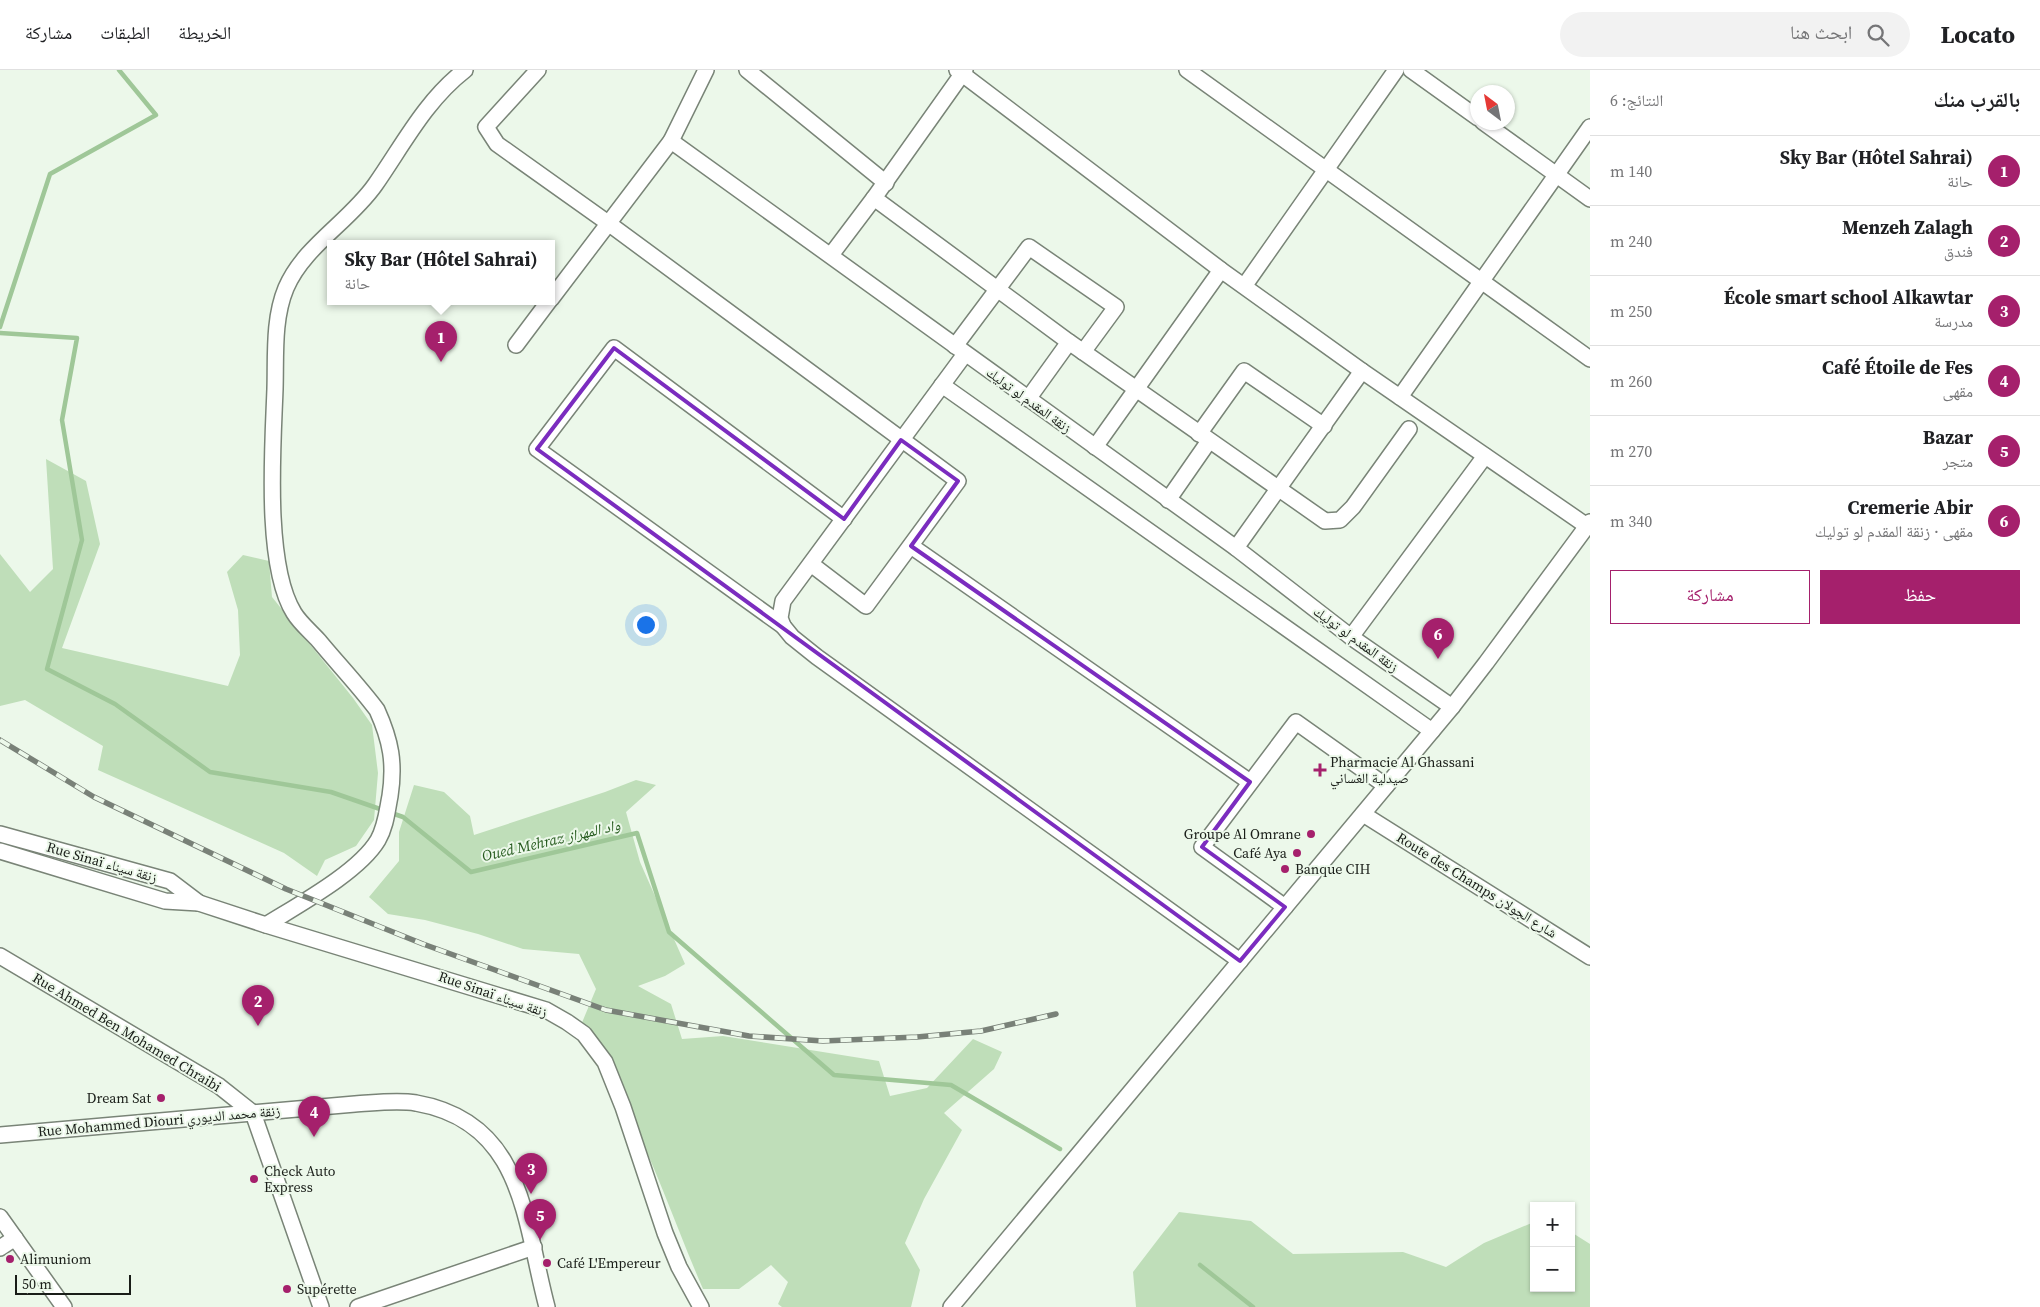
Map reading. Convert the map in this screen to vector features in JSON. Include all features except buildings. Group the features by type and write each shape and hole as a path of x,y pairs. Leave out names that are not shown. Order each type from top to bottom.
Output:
{"street":[{"path":"266,925 354,867 368,853 378,840 386,816 394,773 387,735 378,710 294,613 282,585 273,524 273,437 278,315 286,288 302,261 344,220 374,187 421,115 447,84 465,70"},
{"path":"538,70 486,127 497,144 608,223 958,481 866,606 811,564"},
{"path":"555,293 671,141 706,70"},
{"path":"747,70 886,182"},
{"path":"1187,70 1590,359"},
{"path":"1245,285 1396,70"},
{"path":"1411,70 1470,112"},
{"path":"832,255 886,182 961,71 1221,270 1245,285 1362,371 1485,456 1589,524 1452,707 1135,1084 951,1307"},
{"path":"1400,397 1590,127"},
{"path":"1495,130 1590,199"},
{"name":"زنقة المقدم لو توليك","path":"671,141 832,255 960,350 1236,548 1351,637 1452,707"},
{"path":"874,198 996,290 1204,438 1325,521 1340,520 1353,507 1409,429"},
{"path":"1083,352 1116,307 1029,246 996,290 942,384 783,601 780,618 792,637 817,657 1240,961"},
{"path":"1095,447 1221,270"},
{"path":"516,345 546,305"},
{"path":"1028,399 1069,342"},
{"path":"784,626 537,449 614,348 844,519"},
{"path":"1168,500 1244,371 1324,426"},
{"path":"1236,548 1362,371"},
{"path":"942,384 1432,731"},
{"path":"1351,637 1485,456"},
{"path":"911,546 1250,782"},
{"path":"1285,907 1202,847 1296,722 1386,786"},
{"name":"Route des Champs شارع الجولان","path":"1363,814 1590,957"},
{"name":"Rue Sinaï زنقة سيناء","path":"0,834 170,881 199,903"},
{"name":"Rue Sinaï زنقة سيناء","path":"0,851 165,901 199,903 546,1010 567,1022 584,1034 605,1062 615,1084 665,1233 679,1267 701,1307"},
{"name":"Rue Ahmed Ben Mohamed Chraibi","path":"0,956 219,1086 252,1112"},
{"name":"Rue Mohammed Diouri زنقة محمد الديوري","path":"0,1135 252,1112 389,1102 414,1103 438,1108 461,1117 482,1133 499,1152 515,1182 527,1218 547,1307"},
{"path":"252,1112 321,1307"},
{"path":"0,1217 64,1307"},
{"path":"0,1248 15,1238"},
{"path":"358,1307 534,1247"}],"highlighted area":[{"path":"614,348 844,519 901,440 958,481 911,546 1250,782 1202,847 1285,907 1240,961 537,449"}],"green space":[{"path":"46,459 86,481 100,544 62,648 228,686 240,655 238,610 227,572 243,555 269,561 272,597 353,698 372,725 378,773 374,820 356,846 325,860 317,876 284,853 98,770 103,746 25,700 0,706 0,554 30,592 53,569"},
{"path":"636,780 656,785 626,812 640,862 685,964 665,976 638,986 671,1004 682,1039 723,1036 879,1061 890,1096 927,1088 973,1039 1002,1052 994,1069 944,1113 962,1130 924,1199 905,1243 920,1270 911,1307 782,1307 778,1304 788,1282 771,1265 739,1289 703,1289 638,1131 581,1025 596,989 579,954 523,949 478,934 425,920 388,914 369,897 399,861 399,832 414,785 444,792 470,816 474,835"},
{"path":"1179,1212 1251,1221 1293,1254 1403,1252 1446,1267 1484,1243 1530,1224 1530,1292 1575,1292 1575,1235 1590,1244 1590,1307 1136,1307 1133,1272"}],"waterway":[{"name":"Oued Mehraz واد المهراز","path":"0,327 50,174 156,115 119,70"},
{"name":"Oued Mehraz واد المهراز","path":"0,333 77,338 62,420 82,540 47,669 115,704 210,772 331,792 403,817 471,872 637,833 669,932 834,1075 951,1085 1060,1149"},
{"path":"1200,1265 1253,1307"}],"railway":[{"path":"0,740 94,797 286,889 423,944 606,1010 749,1036 823,1041 917,1037 981,1031 1056,1014"}],"place":[{"name":"Sky Bar (Hôtel Sahrai)","path":"441,362"},
{"name":"Cremerie Abir","path":"1438,659"},
{"name":"Pharmacie Al Ghassani صيدلية الغساني","path":"1320,770"},
{"name":"Groupe Al Omrane","path":"1311,834"},
{"name":"Café Aya","path":"1297,853"},
{"name":"Banque CIH","path":"1285,869"},
{"name":"Menzeh Zalagh","path":"258,1026"},
{"name":"Dream Sat","path":"161,1098"},
{"name":"Café Étoile de Fes","path":"314,1137"},
{"name":"Check Auto Express","path":"254,1179"},
{"name":"École smart school Alkawtar","path":"531,1194"},
{"name":"Bazar","path":"540,1240"},
{"name":"Alimuniom","path":"10,1259"},
{"name":"Café L'Empereur","path":"547,1263"},
{"name":"Supérette","path":"287,1289"}]}
